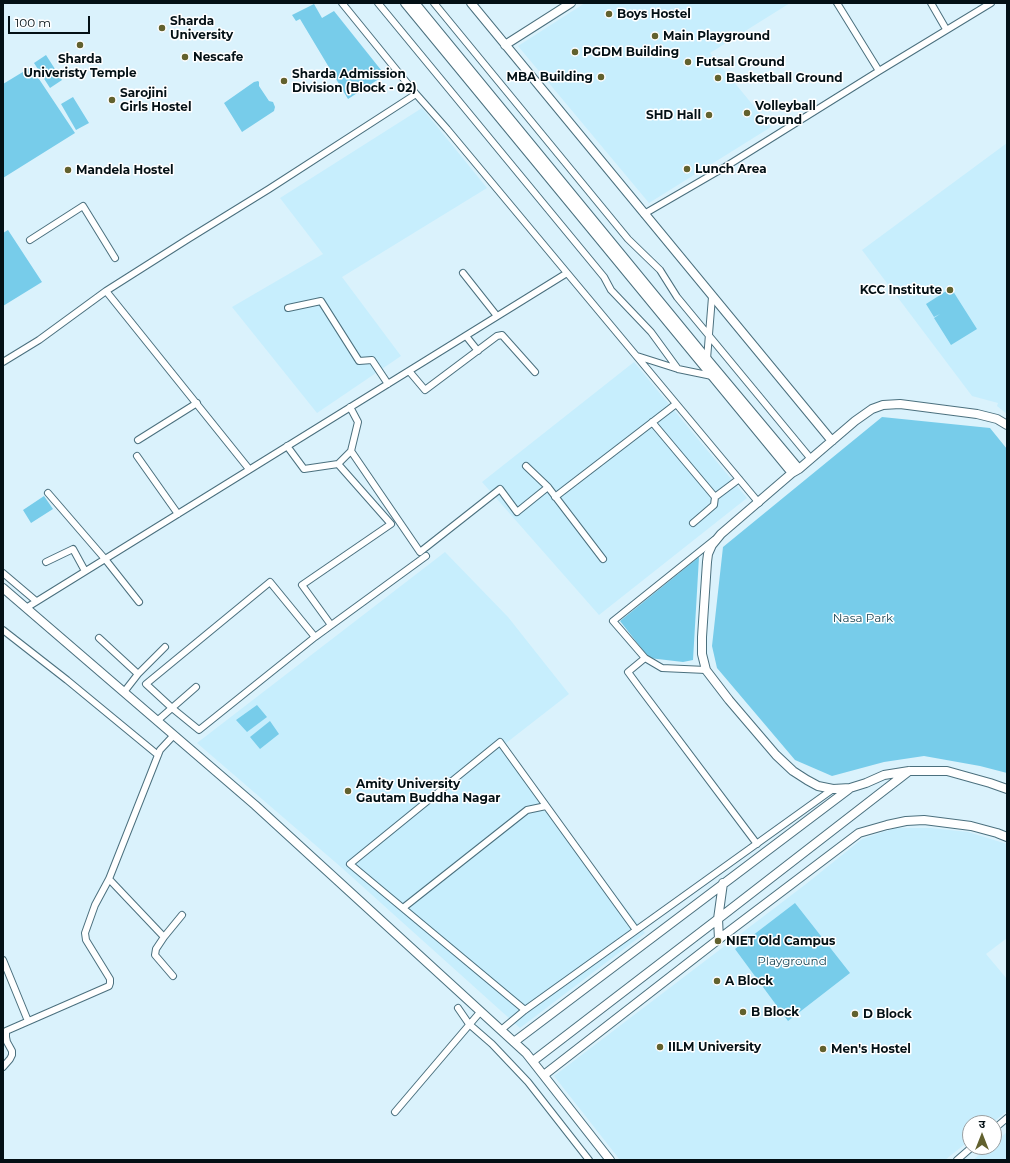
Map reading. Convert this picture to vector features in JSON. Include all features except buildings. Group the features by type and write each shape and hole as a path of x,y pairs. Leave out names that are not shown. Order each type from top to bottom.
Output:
{"street":[{"path":"342,3 416,94 447,129 759,503"},
{"path":"378,3 604,277 611,290 651,332 678,369"},
{"path":"405,3 712,376 795,471"},
{"path":"415,3 707,359 795,471"},
{"path":"434,3 628,239 660,270 677,297 811,459"},
{"path":"471,3 832,441"},
{"path":"505,44 572,3"},
{"path":"837,3 879,71"},
{"path":"930,3 946,29"},
{"path":"644,214 726,166 946,29 991,3"},
{"path":"3,362 39,340 106,291 269,189 416,94"},
{"path":"30,240 83,206 114,258"},
{"path":"463,273 497,316"},
{"path":"26,608 567,273"},
{"path":"106,291 249,469"},
{"path":"707,359 712,297"},
{"path":"288,308 321,301 359,361 372,360 388,384"},
{"path":"409,371 425,390 497,336 502,335 535,372"},
{"path":"466,336 478,351"},
{"path":"637,356 678,369 712,376"},
{"path":"138,440 197,403"},
{"path":"555,497 676,404"},
{"path":"706,670 662,668 645,658 613,621 759,503 855,421 872,409 883,405 900,404 976,414 997,419 1007,425"},
{"path":"287,446 304,469 338,464 351,451 358,422 350,407"},
{"path":"652,422 715,497 714,505 693,523"},
{"path":"351,451 420,552 500,489 517,512 548,487"},
{"path":"137,456 178,514"},
{"path":"331,626 302,585 391,524 338,464"},
{"path":"526,466 548,487 603,559"},
{"path":"715,497 739,480"},
{"path":"48,493 105,559 139,602"},
{"path":"721,534 712,545 708,554 707,562 702,637 702,654 706,670 729,700 776,755 793,771 818,786 833,789 850,788 884,775 909,771 947,771 1007,789"},
{"path":"46,562 72,549 85,571"},
{"path":"315,637 270,582 146,684 199,730 315,637 426,556"},
{"path":"3,573 36,601"},
{"path":"3,588 255,805 514,1042 533,1061 610,1160"},
{"path":"3,630 67,680 158,755"},
{"path":"99,638 138,674"},
{"path":"124,692 138,674 165,648"},
{"path":"645,658 628,672 758,844"},
{"path":"157,721 196,687"},
{"path":"3,1067 12,1055 12,1051 7,1042 6,1031 109,986 110,979 86,940 85,933 95,905 109,879 160,750 174,735"},
{"path":"525,1010 350,864 500,742 636,930"},
{"path":"533,1061 718,920 909,771"},
{"path":"514,1042 850,788"},
{"path":"501,1030 525,1010 833,789"},
{"path":"403,908 527,810 546,806"},
{"path":"544,1075 718,939 859,833 906,821 924,820 971,826 1007,837"},
{"path":"109,879 164,937"},
{"path":"718,939 718,920 723,883"},
{"path":"173,976 155,955 156,949 182,914"},
{"path":"3,960 28,1021"},
{"path":"458,1008 470,1024 492,1044 528,1082 589,1160"},
{"path":"395,1112 481,1011"}],"shaded area":[{"path":"585,3 790,3 710,53 771,127 649,203 518,46"},
{"path":"422,108 487,188 342,277 401,356 317,413 232,307 323,254 280,198"},
{"name":"KCC Institute","path":"1007,143 1007,414 997,406 998,403 972,396 862,250"},
{"path":"634,362 747,498 599,615 482,482"},
{"path":"445,552 508,617 569,694 501,747 645,933 520,1028 342,868 197,743"},
{"path":"895,828 931,828 968,832 1007,844 1007,938 986,954 1007,979 1007,1111 1002,1115 962,1115 962,1146 945,1160 620,1160 554,1076 806,884 862,839"},
{"path":"1007,1132 1007,1160 973,1160 979,1155 1002,1155 1002,1136"}],"green space":[{"path":"314,4 322,18 334,11 385,75 348,99 300,19 296,21 292,15"},
{"path":"46,55 62,80 50,88 34,63"},
{"path":"31,67 75,133 3,178 3,84"},
{"path":"258,81 259,86 269,101 273,102 275,107 274,111 242,132 224,103 254,82"},
{"path":"73,97 89,123 76,130 61,104"},
{"path":"8,230 42,282 3,306 3,233"},
{"path":"951,288 977,329 951,345 934,318 940,314 934,317 926,304"},
{"name":"Nasa Park","path":"882,417 990,428 1007,449 1007,773 980,766 924,756 884,762 832,776 795,760 717,668 712,646 723,547"},
{"path":"44,496 53,509 31,523 23,510"},
{"path":"699,557 693,660 683,662 649,658 620,621"},
{"path":"257,705 267,717 247,732 236,720"},
{"path":"270,721 279,734 260,749 250,737"},
{"name":"Playground","path":"795,903 850,973 788,1021 735,949"}],"place":[{"name":"Boys Hostel","path":"609,14"},
{"name":"Sharda University","path":"162,28"},
{"name":"Main Playground","path":"655,36"},
{"name":"Sharda Univeristy Temple","path":"80,45"},
{"name":"PGDM Building","path":"575,52"},
{"name":"Nescafe","path":"185,57"},
{"name":"Futsal Ground","path":"688,62"},
{"name":"MBA Building","path":"601,77"},
{"name":"Basketball Ground","path":"718,78"},
{"name":"Sharda Admission Division (Block - 02)","path":"284,81"},
{"name":"Sarojini Girls Hostel","path":"112,100"},
{"name":"Volleyball Ground","path":"747,113"},
{"name":"SHD Hall","path":"709,115"},
{"name":"Lunch Area","path":"687,169"},
{"name":"Mandela Hostel","path":"68,170"},
{"name":"KCC Institute","path":"950,290"},
{"name":"Amity University Gautam Buddha Nagar","path":"348,791"},
{"name":"NIET Old Campus","path":"718,941"},
{"name":"A Block","path":"717,981"},
{"name":"B Block","path":"743,1012"},
{"name":"D Block","path":"855,1014"},
{"name":"IILM University","path":"660,1047"},
{"name":"Men's Hostel","path":"823,1049"}]}
